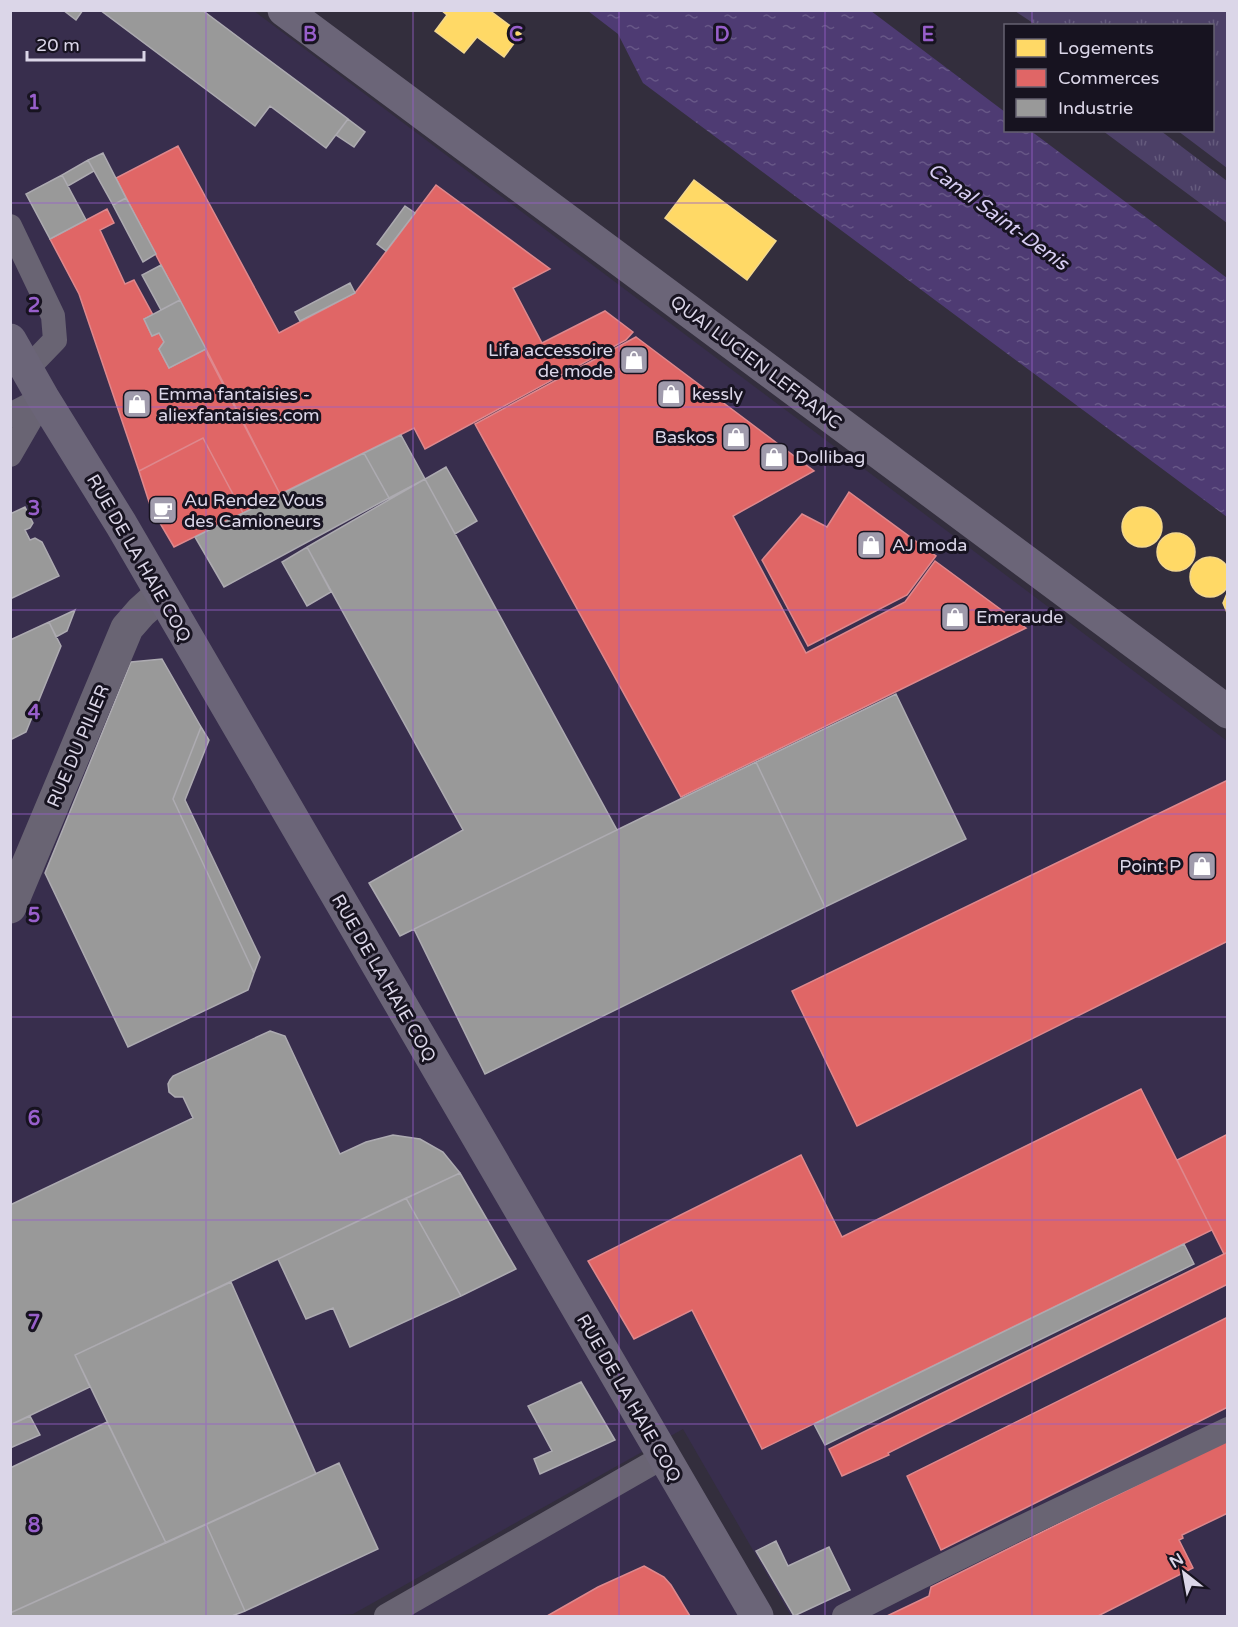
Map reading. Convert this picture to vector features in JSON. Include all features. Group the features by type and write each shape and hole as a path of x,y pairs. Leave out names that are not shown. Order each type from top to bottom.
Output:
{"main road":[{"name":"QUAI LUCIEN LEFRANC","path":"284,10 1227,712"},
{"name":"RUE DE LA HAIE COQ","path":"10,340 161,594 757,1617"}],"street":[{"name":"RUE DU PILIER","path":"10,907 127,628 161,594"}],"lane":[{"path":"10,226 53,316 55,340 27,369"},
{"path":"10,416 43,398"},
{"path":"10,455 43,398"},
{"path":"844,1617 1005,1534 1227,1429"},
{"path":"386,1617 663,1457"}],"shaded area":[{"path":"11,11 254,11 1227,741 1227,1616 791,1616 683,1429 353,1614 324,1616 11,1616"},
{"path":"663,1457 747,1616 386,1616"}],"green space":[{"path":"1015,11 1227,11 1227,168 1179,132 1214,132 1214,24 1034,24"},
{"path":"1104,132 1162,132 1227,181 1227,223"}],"water":[{"name":"Canal Saint-Denis","path":"588,11 871,11 1004,111 1004,132 1032,132 1227,278 1227,517 643,83 618,34"}],"building: Logements":[{"path":"441,10 489,10 521,34 504,57 477,37 464,53 435,31 447,15"},
{"path":"694,180 776,241 747,280 665,218"},
{"path":"1142,507 1150,508 1156,513 1161,519 1161,535 1156,541 1150,546 1142,547 1134,546 1128,541 1123,535 1122,527 1123,519 1128,513 1134,508"},
{"path":"1176,533 1190,538 1195,552 1190,566 1176,571 1162,566 1157,552 1162,538"},
{"path":"1210,557 1224,563 1230,577 1224,591 1210,597 1196,591 1190,577 1196,563"},
{"path":"1228,591 1228,615 1223,603"}],"building: Commerces":[{"path":"178,146 279,333 355,293 436,185 550,269 513,288 542,343 605,311 633,332 626,340 425,449 414,428 280,494 116,178"},
{"path":"107,209 114,223 100,230 125,284 134,280 153,315 144,319 152,336 159,333 164,342 159,349 169,368 206,349 280,494 243,513 203,438 139,471 79,294 50,239"},
{"path":"636,337 814,471 733,516 806,653 905,602 935,561 1026,628 681,797 475,424"},
{"path":"203,438 243,513 174,547 151,508 139,471"},
{"path":"849,492 936,556 907,595 808,646 762,560 802,514 827,527"},
{"path":"1228,780 1228,941 857,1126 792,991"},
{"path":"1141,1089 1212,1230 762,1449 692,1310 634,1339 588,1261 801,1155 842,1237"},
{"path":"1228,1134 1228,1252 1224,1254 1177,1160"},
{"path":"1228,1252 1228,1284 888,1453 889,1455 842,1476 829,1449"},
{"path":"1228,1317 1228,1407 941,1550 907,1476"},
{"path":"1228,1440 1228,1513 1182,1535 1183,1538 1179,1540 1193,1568 1098,1616 887,1616 929,1596 931,1587"},
{"path":"644,1566 664,1577 690,1616 547,1616 598,1587"}],"building: Industrie":[{"path":"63,10 83,10 76,20"},
{"path":"100,10 202,10 348,119 326,148 270,106 255,126"},
{"path":"348,119 365,132 354,147 336,135"},
{"path":"103,153 126,198 113,205 88,160"},
{"path":"88,160 94,171 68,186 62,175"},
{"path":"62,175 86,220 50,239 26,194"},
{"path":"126,198 156,254 143,262 113,205"},
{"path":"405,206 415,213 386,251 377,244"},
{"path":"161,265 180,300 161,310 142,275"},
{"path":"350,283 355,293 300,321 295,312"},
{"path":"180,300 206,349 169,368 159,349 164,342 159,333 152,336 144,319"},
{"path":"401,435 425,479 389,498 364,453"},
{"path":"364,453 389,498 224,587 195,537"},
{"path":"446,467 477,521 455,534 425,479"},
{"path":"425,479 617,830 400,936 369,883 463,830 307,547"},
{"path":"25,507 33,523 25,530 30,540 35,538 42,542 59,576 10,599 10,514"},
{"path":"307,547 331,592 307,606 282,562"},
{"path":"75,610 67,631 56,637 49,622"},
{"path":"49,622 61,646 26,732 10,740 10,640"},
{"path":"162,659 201,727 173,799 254,973 248,990 128,1047 45,873 131,662"},
{"path":"896,694 966,839 825,907 756,762"},
{"path":"201,727 209,740 185,800 260,957 254,973 173,799"},
{"path":"756,762 825,907 485,1074 414,929"},
{"path":"270,1031 285,1036 340,1154 366,1142 393,1135 420,1139 443,1152 460,1173 75,1355 90,1387 10,1425 10,1205 193,1118 183,1097 175,1097 169,1092 168,1084 173,1076"},
{"path":"460,1173 516,1269 461,1296 406,1198"},
{"path":"406,1198 461,1296 350,1347 333,1308 306,1319 278,1259"},
{"path":"1184,1244 1194,1264 825,1445 814,1424"},
{"path":"231,1282 316,1474 166,1543 75,1355"},
{"path":"581,1382 615,1440 540,1474 534,1459 552,1451 528,1406"},
{"path":"30,1416 40,1435 10,1448 10,1425"},
{"path":"107,1422 166,1543 10,1613 10,1468"},
{"path":"339,1463 378,1549 245,1611 206,1524"},
{"path":"206,1524 245,1611 232,1616 10,1616 10,1613"},
{"path":"776,1541 788,1566 829,1547 850,1590 794,1616 756,1551"}],"place":[{"name":"Lifa accessoire de mode","path":"634,360"},
{"name":"kessly","path":"671,394"},
{"name":"Emma fantaisies - aliexfantaisies.com","path":"137,404"},
{"name":"Baskos","path":"736,437"},
{"name":"Dollibag","path":"774,457"},
{"name":"Au Rendez Vous des Camioneurs","path":"163,510"},
{"name":"AJ moda","path":"871,545"},
{"name":"Emeraude","path":"955,617"},
{"name":"Point P","path":"1202,866"}]}
